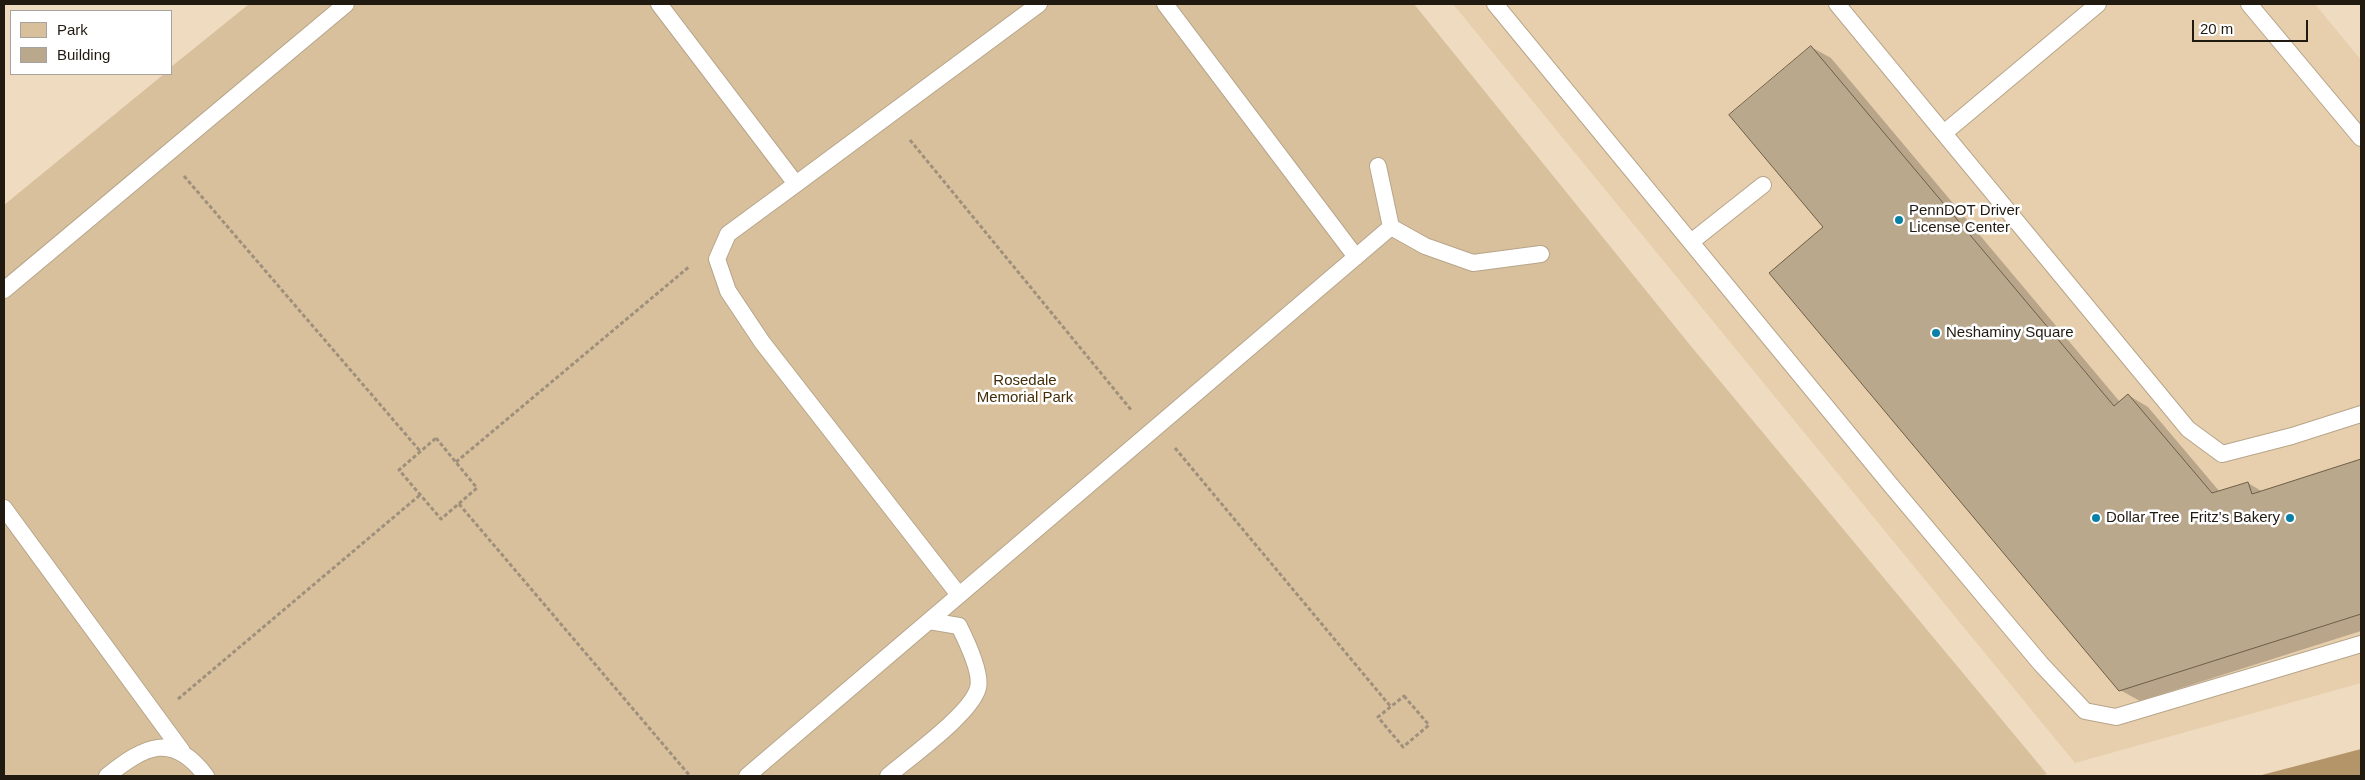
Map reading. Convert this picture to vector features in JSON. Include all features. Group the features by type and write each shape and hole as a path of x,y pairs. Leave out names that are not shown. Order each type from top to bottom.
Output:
{"lane":[{"path":"4,290 346,4"},
{"path":"659,4 796,184"},
{"path":"959,595 762,342 728,291 717,259 728,234 1039,4"},
{"path":"1164,4 1356,257"},
{"path":"1496,4 1889,483 2041,664 2086,712 2116,717 2361,644"},
{"path":"1837,4 2188,429 2222,454 2292,436 2361,414"},
{"path":"1944,133 2098,4"},
{"path":"2249,4 2361,138"},
{"path":"1378,166 1391,228"},
{"path":"1691,242 1763,185"},
{"path":"747,776 1391,228"},
{"path":"1391,228 1425,246 1473,263 1541,254"},
{"path":"4,508 182,751 206,776"},
{"path":"888,776 966,709 978,687 972,652 959,626 930,621"},
{"path":"107,776 146,751 170,747 182,751"}],"path":[{"path":"910,140 1391,707"},
{"path":"166,154 420,451"},
{"path":"456,462 690,266"},
{"path":"436,438 477,488 441,519 399,470 420,451 436,438"},
{"path":"157,717 420,495"},
{"path":"460,504 690,776"},
{"path":"1404,696 1428,726 1402,747 1378,717 1391,707 1404,696"}],"shaded area":[{"path":"1453,4 2315,4 2361,60 2361,683 2075,763"},
{"path":"2361,749 2361,776 2258,776"}],"green space":[{"name":"Rosedale Memorial Park","path":"249,4 1414,4 1690,345 2047,774 2040,776 4,776 4,205 163,75 172,75 172,66"}],"building":[{"name":"Neshaminy Square","path":"1811,46 2114,406 2128,394 2212,493 2248,482 2252,494 2361,459 2361,614 2119,691 1769,273 1823,227 1729,115"}],"place":[{"name":"PennDOT Driver License Center","path":"1899,220"},
{"name":"Neshaminy Square","path":"1936,333"},
{"name":"Dollar Tree","path":"2096,518"},
{"name":"Fritz's Bakery","path":"2290,518"}]}
